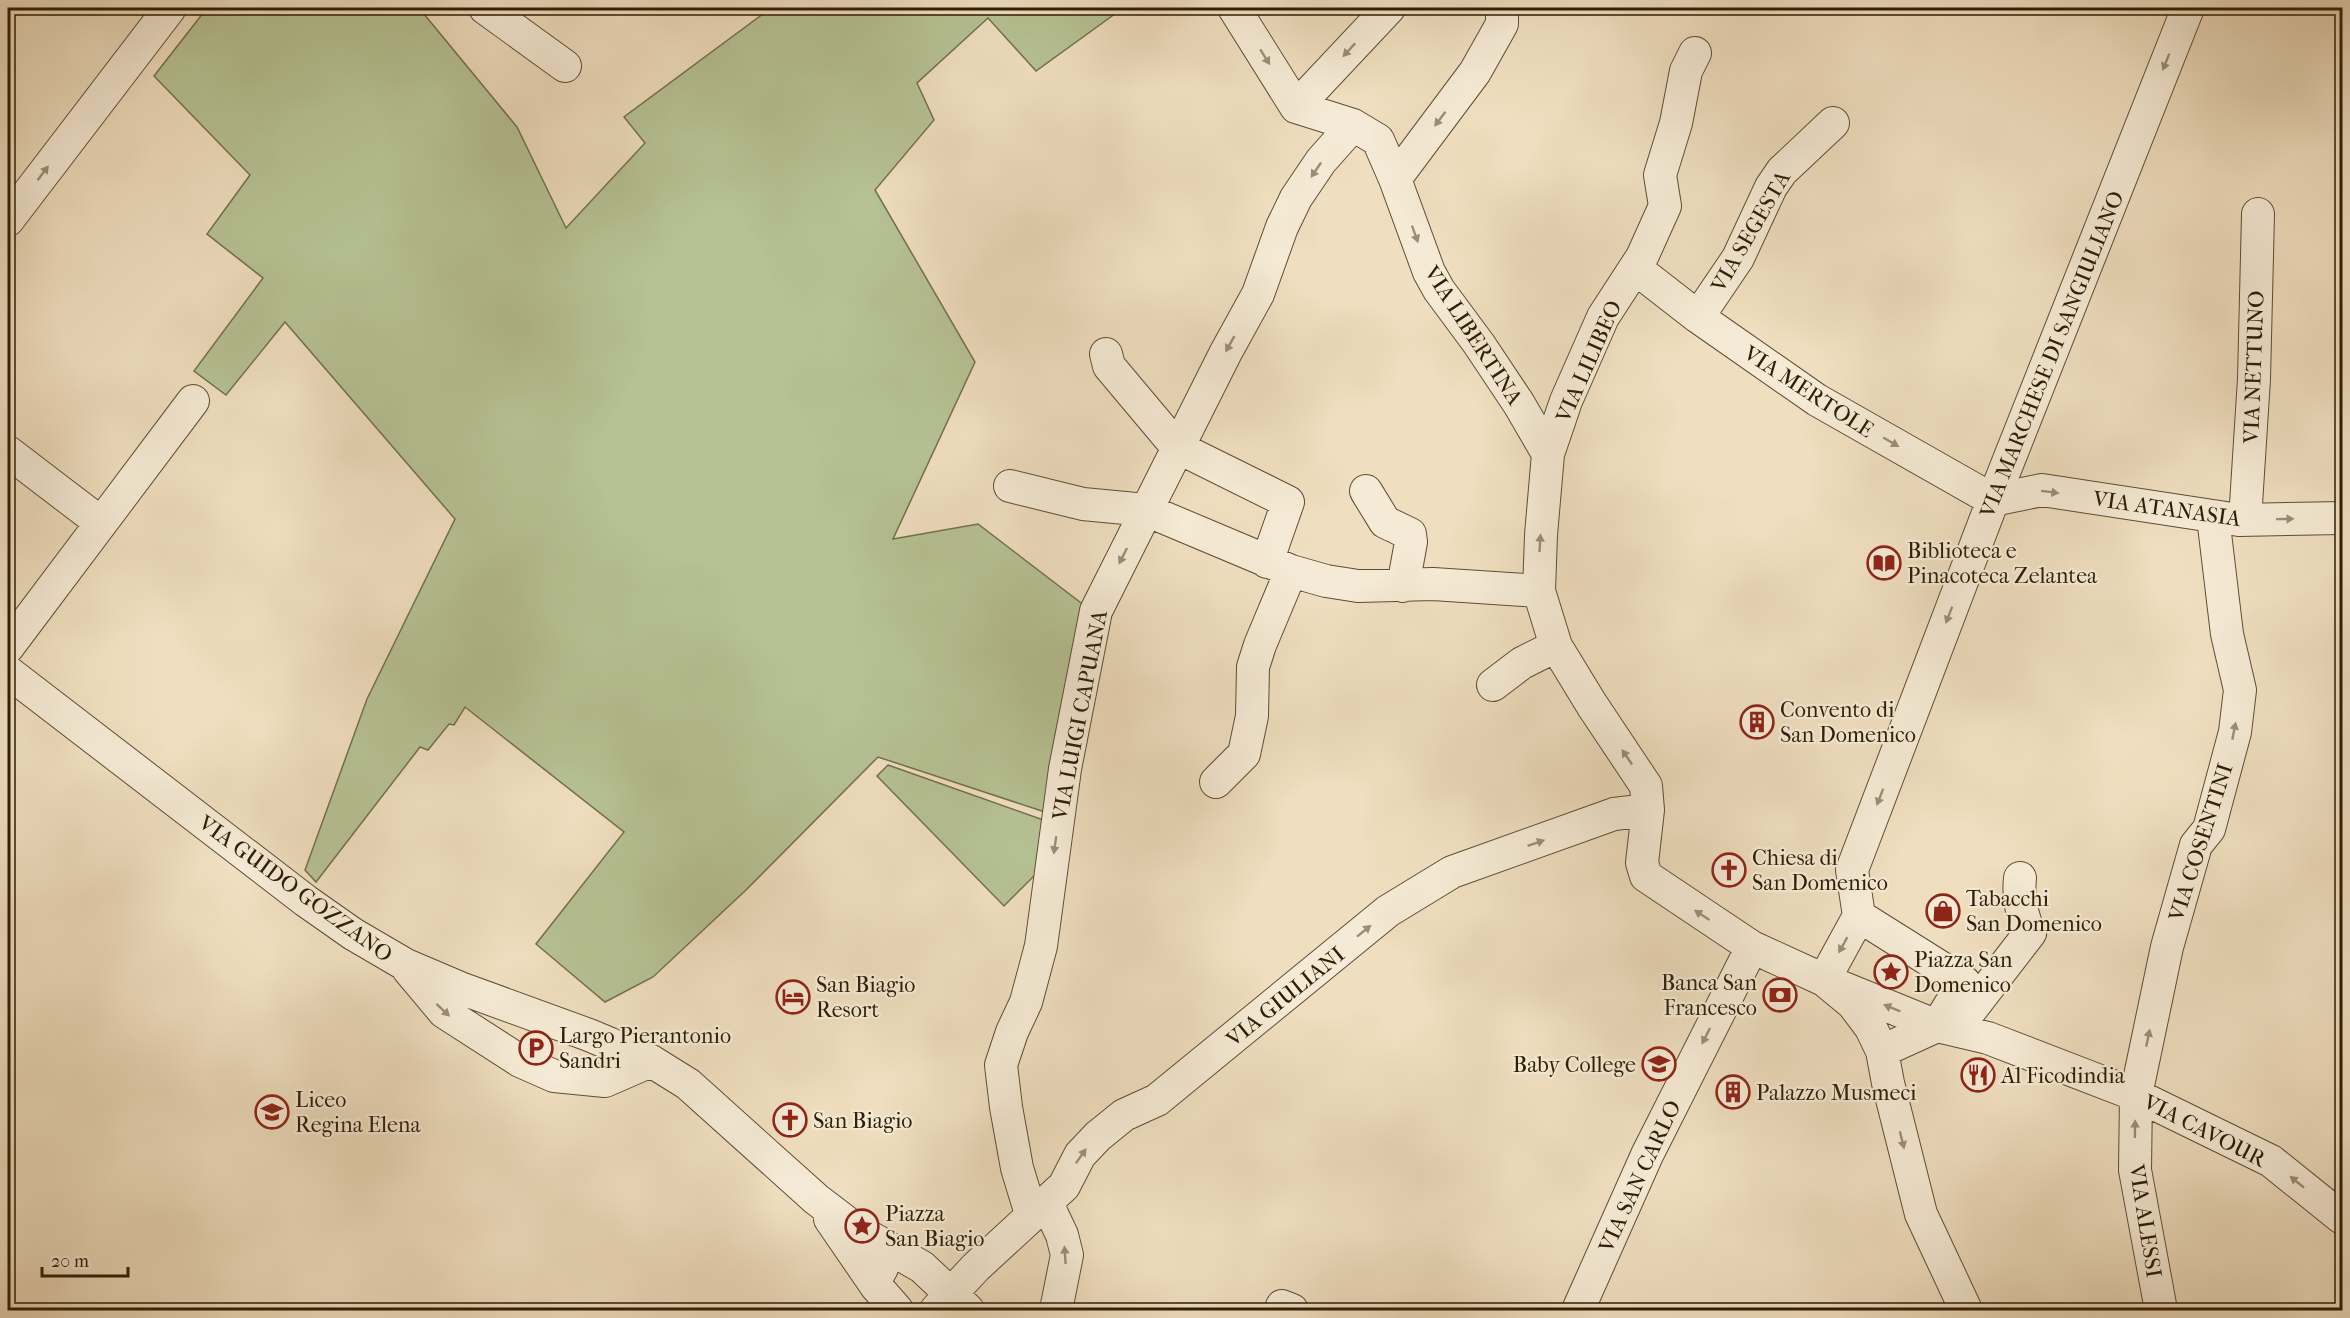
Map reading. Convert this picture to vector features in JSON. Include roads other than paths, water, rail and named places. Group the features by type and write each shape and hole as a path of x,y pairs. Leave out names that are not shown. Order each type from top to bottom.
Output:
{"street":[{"path":"8,220 170,8"},
{"path":"485,8 565,66"},
{"path":"1234,8 1296,107 1389,8"},
{"path":"1395,179 1475,72 1502,24 1502,8"},
{"name":"VIA MARCHESE DI SANGIULIANO","path":"1859,916 1852,870 1993,500 2188,8"},
{"name":"VIA LILIBEO","path":"1695,53 1686,71 1676,123 1660,175 1665,206 1642,257 1603,317 1566,401 1548,454 1539,591 1556,646 1646,786 1648,810 1642,864 1646,876 1752,946"},
{"name":"VIA LIBERTINA","path":"1296,107 1353,125 1378,140 1438,290 1479,344 1519,404 1548,454"},
{"name":"VIA SEGESTA","path":"1698,317 1738,258 1771,187 1782,171 1833,123"},
{"name":"VIA LUIGI CAPUANA","path":"1056,1311 1067,1255 1062,1235 1039,1208 1017,1168 1001,1065 1012,1032 1026,1002 1041,946 1065,769 1095,610 1177,447 1258,294 1282,227 1296,198 1321,161 1353,125"},
{"name":"VIA NETTUNO","path":"2245,520 2254,379 2258,214"},
{"name":"VIA MERTOLE","path":"1635,268 1698,317 1817,400 1993,500"},
{"path":"1106,354 1109,366 1177,447 1288,502 1279,566 1266,627 1253,667 1252,716 1244,754 1216,782"},
{"path":"8,647 193,401"},
{"path":"8,452 101,523"},
{"path":"1011,486 1083,504 1146,510 1279,566 1358,586 1454,585 1539,591"},
{"name":"VIA ATANASIA","path":"1993,500 2042,490 2245,520 2343,518"},
{"path":"1366,491 1385,522 1410,534 1411,542 1403,586"},
{"name":"VIA COSENTINI","path":"2136,1095 2167,947 2196,845 2209,829 2235,732 2240,690 2227,634 2213,517"},
{"path":"1493,685 1522,663 1556,646"},
{"name":"VIA GUIDO GOZZANO","path":"8,672 306,901 353,934 406,965 651,1061 688,1084 816,1198"},
{"name":"VIA GIULIANI","path":"952,1305 976,1267 1064,1186 1080,1155 1098,1136 1125,1115 1158,1100 1388,911 1452,872 1614,814 1648,810"},
{"path":"1882,1051 1946,1028 2030,933 2024,920 2019,891 2020,878"},
{"path":"1824,980 1859,916 1964,982 1946,1028"},
{"path":"1752,946 1824,980 1853,1004 1871,1028 1882,1051 1921,1214 1966,1311"},
{"name":"VIA SAN CARLO","path":"1578,1311 1647,1155 1752,946"},
{"path":"406,965 444,1012 520,1061 554,1076 604,1081 651,1061"},
{"name":"VIA CAVOUR","path":"1824,980 1946,1028 1988,1038 2136,1095 2271,1161 2343,1218"},
{"name":"VIA ALESSI","path":"2136,1095 2135,1170 2161,1311"},
{"path":"816,1198 854,1228 922,1267 952,1305"},
{"path":"816,1198 876,1286 897,1311"},
{"path":"876,1286 878,1275 885,1264 895,1259 907,1259"}],"place":[{"name":"Biblioteca e Pinacoteca Zelantea","path":"1884,563"},
{"name":"Convento di San Domenico","path":"1757,722"},
{"name":"Chiesa di San Domenico","path":"1729,870"},
{"name":"Tabacchi San Domenico","path":"1943,911"},
{"name":"Piazza San Domenico","path":"1891,972"},
{"name":"Banca San Francesco","path":"1780,995"},
{"name":"San Biagio Resort","path":"793,997"},
{"name":"Largo Pierantonio Sandri","path":"536,1048"},
{"name":"Baby College","path":"1659,1064"},
{"name":"Al Ficodindia","path":"1978,1075"},
{"name":"Palazzo Musmeci","path":"1733,1092"},
{"name":"Liceo Regina Elena","path":"272,1112"},
{"name":"San Biagio","path":"790,1120"},
{"name":"Piazza San Biagio","path":"862,1226"}]}
